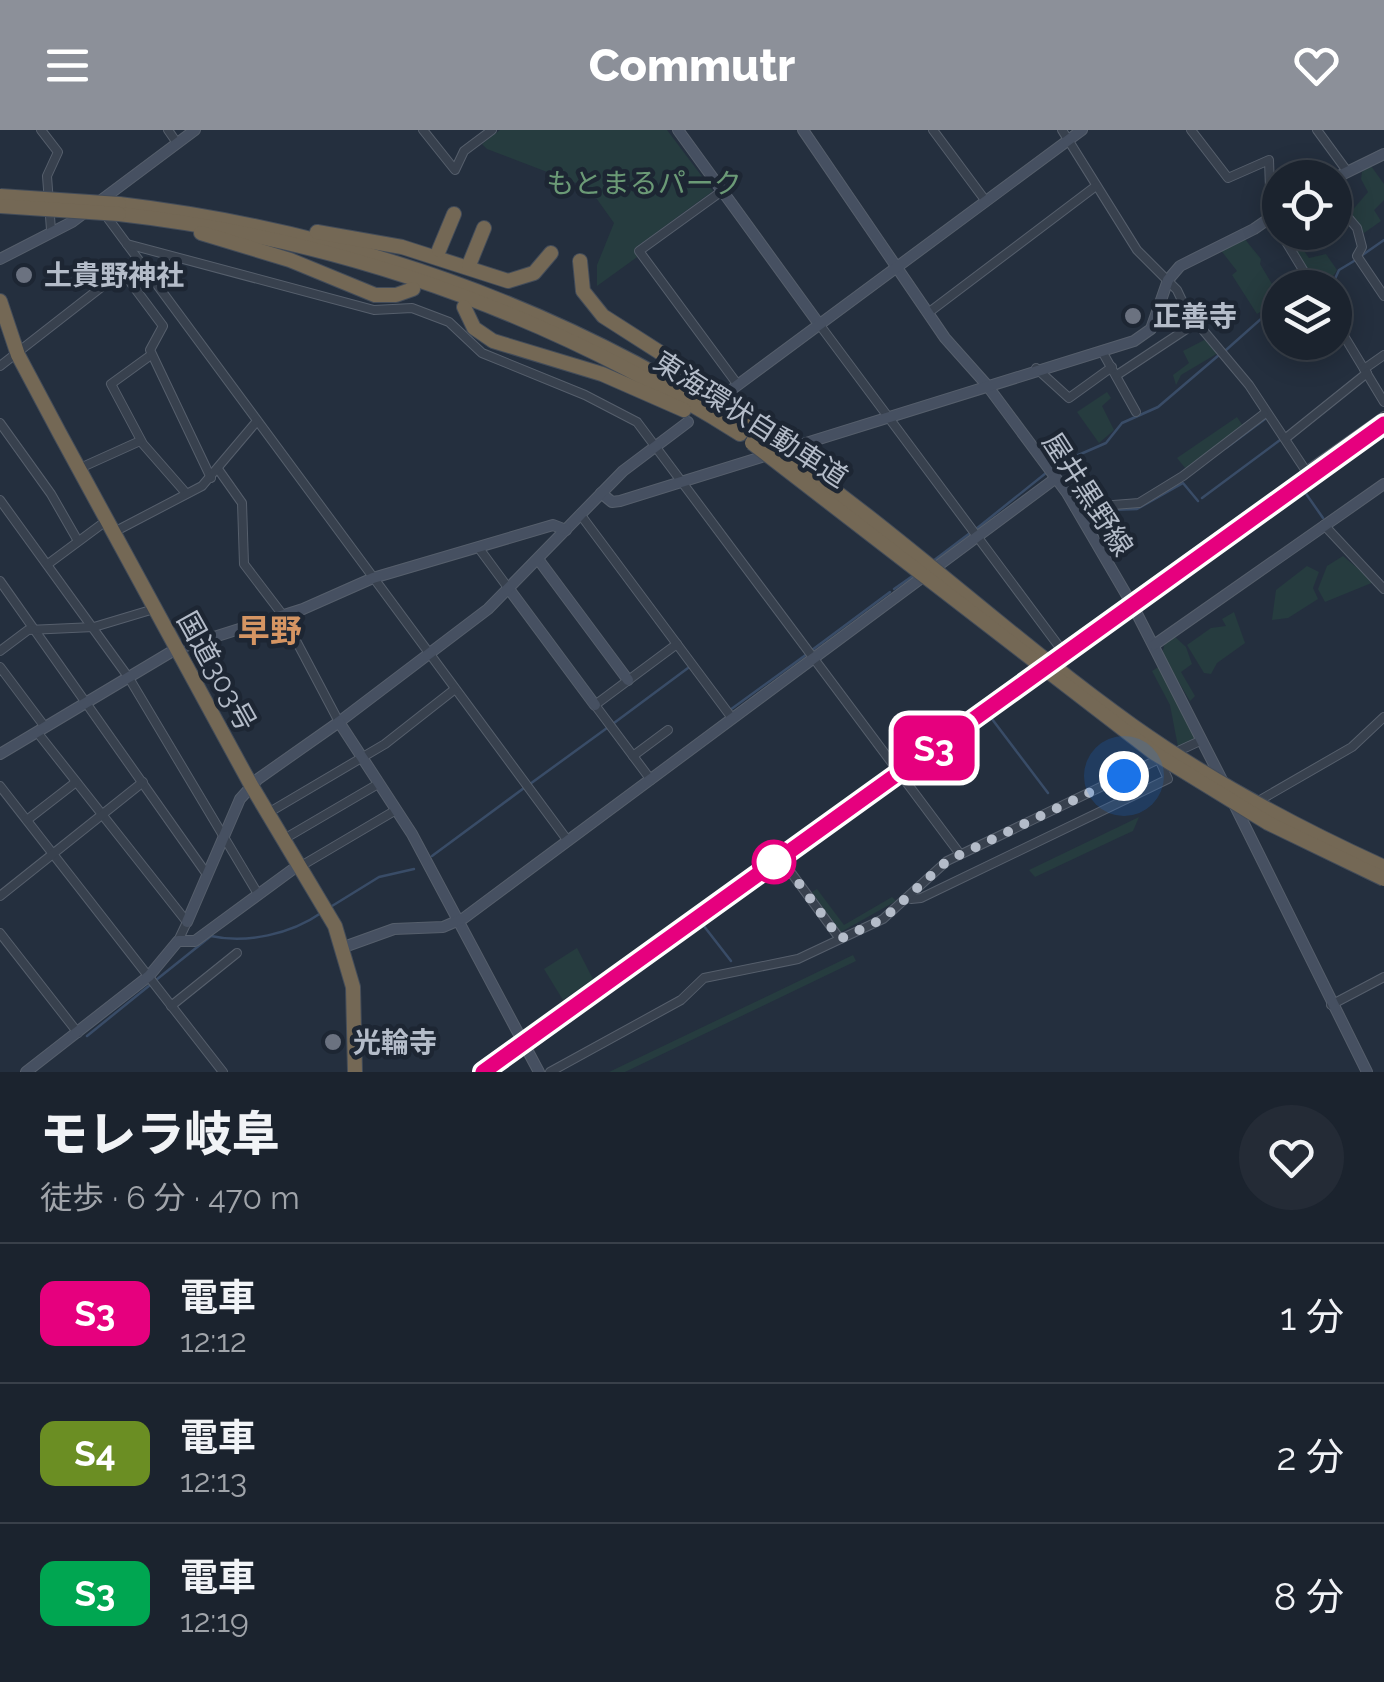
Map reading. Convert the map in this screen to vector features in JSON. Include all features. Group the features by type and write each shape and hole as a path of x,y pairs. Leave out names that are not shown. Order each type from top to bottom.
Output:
{"highway":[{"name":"東海環状自動車道","path":"0,196 282,229 409,265 559,324 668,379 764,440 850,502 1042,657 1148,736 1278,816 1384,867"},
{"name":"東海環状自動車道","path":"0,206 119,209 330,252 456,292 635,372 764,440 1154,754 1268,823 1384,878"},
{"path":"439,250 454,214"},
{"path":"140,216 268,252 375,294 396,295 412,289"},
{"path":"469,266 484,228"},
{"path":"282,229 346,234 402,246 508,280 534,272 551,253"},
{"path":"580,261 583,290 602,316 692,373 764,440"},
{"name":"国道303号","path":"0,302 18,355 78,469 344,947 354,998 354,1072"},
{"path":"464,307 474,328 493,341 628,384 764,440"}],"street":[{"path":"42,130 58,152 47,176 52,230"},
{"path":"168,130 178,143"},
{"path":"0,258 97,203 195,130"},
{"path":"423,130 455,170 464,151 492,130"},
{"path":"678,130 1058,645"},
{"name":"屋井黒野線","path":"803,130 928,312 986,384 1075,508 1154,646 1367,1072"},
{"path":"933,130 985,200"},
{"path":"722,191 639,251 735,388 1065,136 1082,130"},
{"path":"1191,130 1228,178 1262,163"},
{"path":"1317,130 1339,160"},
{"path":"1065,136 1137,250 1168,280 1248,386 1264,414 1286,438 1306,471 1384,416"},
{"path":"1352,168 1382,152"},
{"path":"928,312 1096,186"},
{"path":"97,203 568,841"},
{"path":"600,493 612,502 1036,368 1104,353 1152,329 1168,280 1187,261 1262,221"},
{"path":"1352,223 1360,233 1359,258 1384,296"},
{"path":"127,244 374,310 412,308 454,324 482,352 585,394 636,422 960,854"},
{"path":"0,366 122,271 162,326 151,354 111,384 140,440 185,492"},
{"path":"1036,368 1069,398 1196,322"},
{"path":"1352,348 1384,402"},
{"path":"1104,353 1136,412"},
{"path":"151,354 211,478"},
{"path":"1286,438 1384,355"},
{"path":"1075,508 1139,502 1183,476 1264,414"},
{"path":"48,564 78,541 156,514 211,478 257,420"},
{"path":"26,1072 152,980 178,941 222,833 251,785 429,655 509,589 600,493 688,422"},
{"path":"0,423 52,494 78,541"},
{"path":"78,469 140,440"},
{"path":"218,470 242,503 244,564 282,614 338,722 396,810 539,1072"},
{"path":"344,947 394,928 444,927 456,922 1056,478"},
{"path":"1154,646 1384,484"},
{"path":"0,500 129,678 258,894"},
{"path":"580,514 732,718"},
{"path":"0,754 176,649 282,614 373,578 554,525 566,530"},
{"path":"1324,525 1384,589"},
{"path":"478,546 651,780"},
{"path":"538,559 628,680"},
{"path":"0,581 206,873"},
{"path":"0,651 34,629 94,626 154,609"},
{"path":"596,705 677,644"},
{"path":"0,667 76,782 187,922"},
{"path":"268,813 362,758 455,689"},
{"path":"1238,812 1352,747 1384,717"},
{"path":"633,756 668,730"},
{"path":"550,1072 682,1000 704,978 798,958 883,919 910,899 947,861 1202,740"},
{"path":"910,899 921,898 1168,779 1159,760"},
{"path":"27,820 76,782"},
{"path":"0,896 142,782"},
{"path":"284,839 378,784"},
{"path":"0,786 223,1072"},
{"path":"178,941 195,942 300,865 396,810"},
{"path":"1037,819 1046,838"},
{"path":"784,863 840,939"},
{"path":"0,933 78,1032"},
{"path":"171,1006 237,953"},
{"path":"1331,1005 1384,977"}],"green space":[{"name":"もとまるパーク","path":"500,130 667,130 713,191 635,248 640,255 597,286 597,265 614,223 589,188 487,149 482,144"},
{"path":"1371,166 1384,184 1384,200 1374,210 1381,221 1364,233 1352,216 1368,192 1362,172"},
{"path":"1244,238 1261,259 1262,311 1257,314 1232,275 1237,271 1219,248"},
{"path":"1293,250 1303,250 1309,258 1326,254 1337,270 1305,270"},
{"path":"1208,338 1218,353 1181,375 1176,385 1173,375 1189,363 1183,351"},
{"path":"1107,392 1111,398 1102,406 1114,430 1099,443 1077,412"},
{"path":"1237,417 1243,426 1186,469 1177,458"},
{"path":"1343,556 1374,582 1325,602 1318,589 1327,566"},
{"path":"1307,566 1319,572 1313,588 1318,599 1288,618 1272,620 1276,590"},
{"path":"1234,612 1245,643 1217,663 1211,674 1204,673 1187,645 1211,628 1226,626 1222,619"},
{"path":"1174,636 1186,647 1192,664 1181,672 1195,696 1190,701 1162,654 1165,642"},
{"path":"1160,666 1195,734 1194,740 1178,747 1170,705 1152,671"},
{"path":"1139,817 1133,831 1035,877 1029,870"},
{"path":"817,889 844,925 892,897 896,901 841,932 812,892"},
{"path":"577,948 593,979 563,1000 544,969"},
{"path":"853,955 856,961 625,1072 609,1072"}],"waterway":[{"path":"1361,256 1384,240"},
{"path":"1339,270 1354,261"},
{"path":"1226,350 1262,318"},
{"path":"1053,466 1106,443 1122,423 1158,407 1219,355"},
{"path":"1226,448 1265,419"},
{"path":"1202,498 1280,440"},
{"path":"976,529 1046,473"},
{"path":"1083,511 1137,509 1183,483 1198,501"},
{"path":"1302,488 1323,518"},
{"path":"933,561 970,533"},
{"path":"894,589 914,575"},
{"path":"812,650 890,592"},
{"path":"730,710 807,654"},
{"path":"614,723 692,665"},
{"path":"992,719 1048,793"},
{"path":"530,784 607,728"},
{"path":"432,856 524,788"},
{"path":"332,906 379,877 414,869"},
{"path":"156,980 211,936 239,939 268,935 296,927 321,913"},
{"path":"700,921 731,961"},
{"path":"87,1036 150,985"}],"railway":[{"path":"482,1072 1384,424"}],"train":[{"name":"S3","path":"483,1072 1384,424"}],"place":[{"name":"土貴野神社","path":"24,275"},
{"name":"正善寺","path":"1133,316"},
{"name":"光輪寺","path":"333,1042"}],"district":[{"name":"早野","path":"270,631"}],"route":[{"path":"774,862 784,863 840,939 883,919 910,899 947,861 1124,776"}]}
